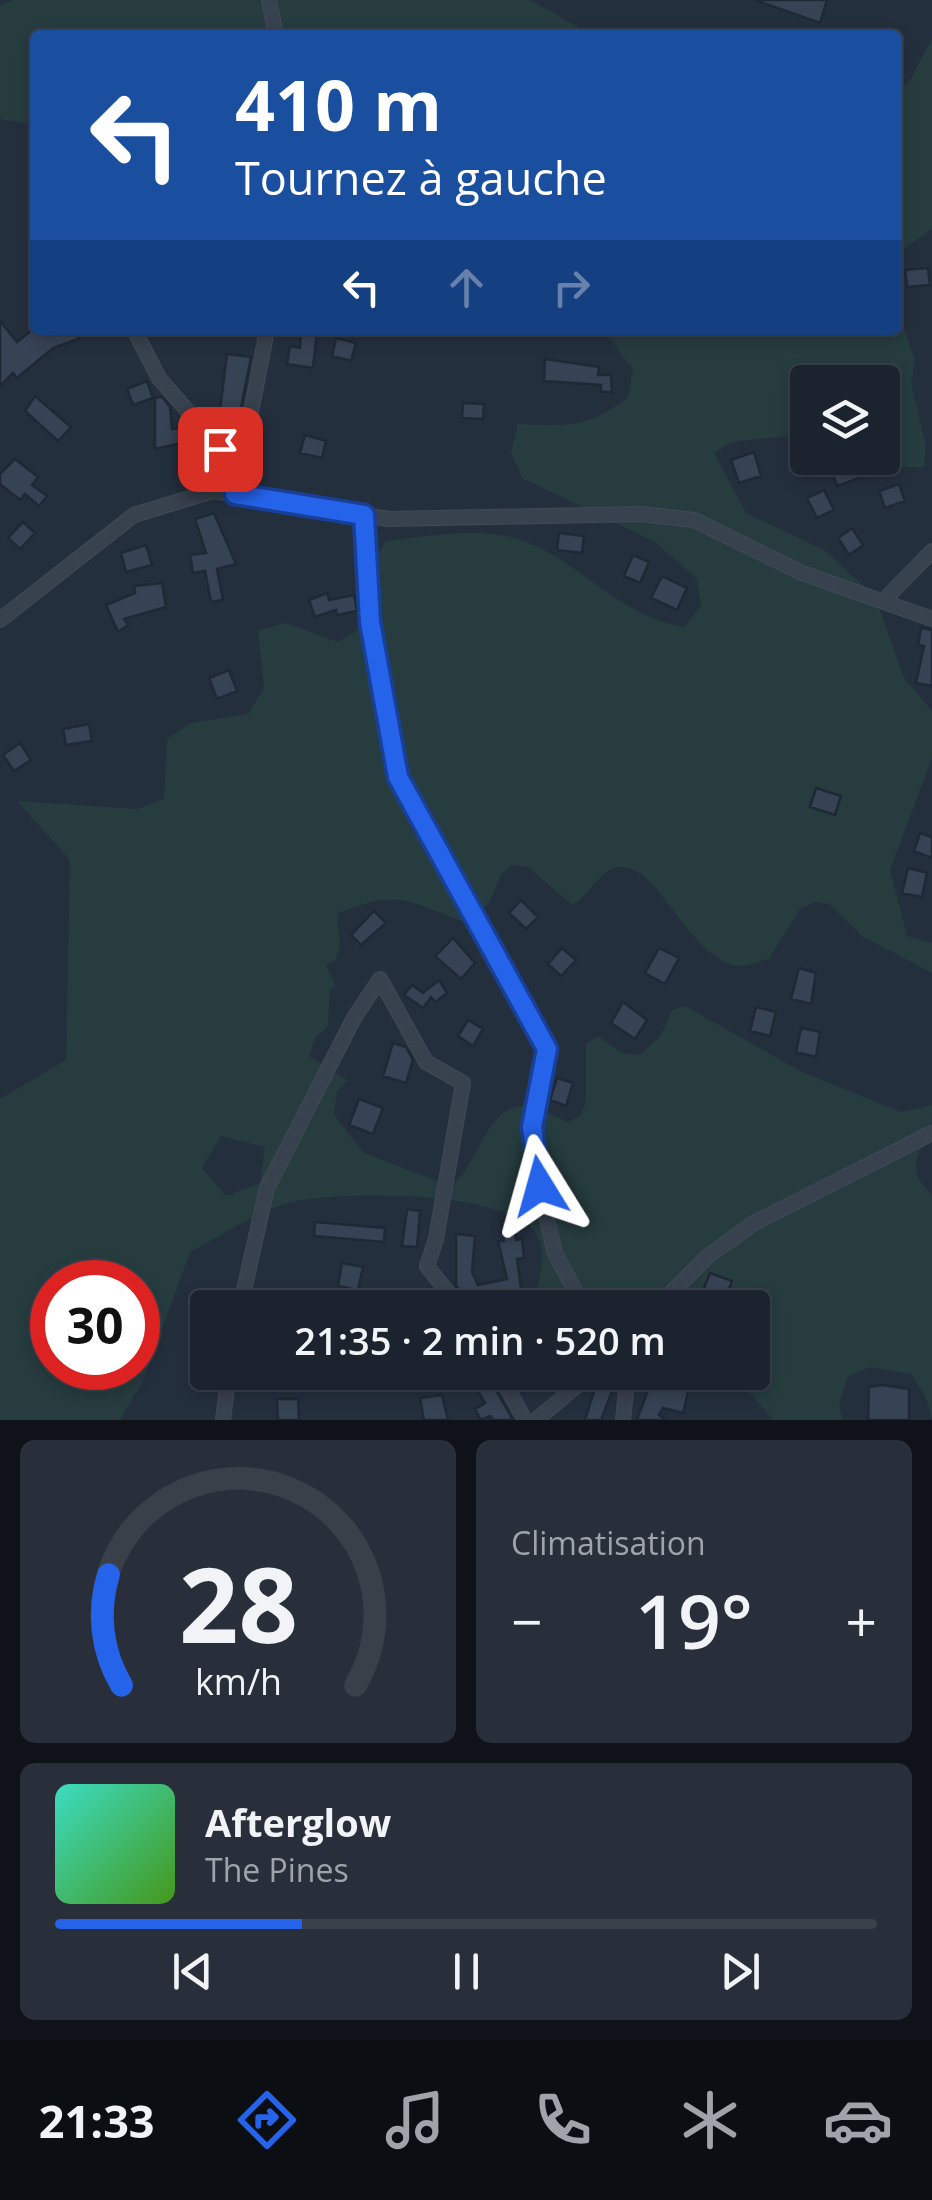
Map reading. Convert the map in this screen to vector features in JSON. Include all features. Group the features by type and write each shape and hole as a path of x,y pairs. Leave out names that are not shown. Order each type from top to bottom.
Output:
{"street":[{"path":"268,0 275,30"},
{"path":"137,335 159,378 240,472"},
{"path":"235,494 265,335"},
{"path":"0,620 134,515 213,492 406,520 641,514 694,520 802,573 932,619"},
{"path":"364,515 370,622 398,777 547,1049 532,1127 534,1160 555,1253 572,1290"},
{"path":"884,600 932,551"},
{"path":"244,1290 268,1188 354,1018 380,979 426,1062 463,1083 436,1239 427,1266 446,1290"},
{"path":"674,1290 708,1256 754,1223 932,1133"},
{"path":"223,1420 227,1390"},
{"path":"508,1390 525,1420"},
{"path":"536,1420 572,1390"},
{"path":"623,1420 626,1390"}],"green space":[{"path":"13,0 530,0 583,30 30,30 30,124 0,119 0,5"},
{"path":"932,39 932,229 902,250 902,88"},
{"path":"902,321 915,361 911,383 926,446 924,467 900,466 900,365 790,365 790,436 732,442 714,453 746,513 826,551 875,597 904,678 932,711 932,758 890,870 907,936 932,943 932,973 862,936 829,904 814,902 800,909 769,959 738,966 720,960 704,947 662,895 634,870 620,867 607,872 572,905 528,867 512,865 501,875 489,903 467,923 402,900 375,901 337,914 340,945 336,960 326,965 336,987 330,990 328,1026 315,1038 309,1056 348,1081 337,1091 334,1115 364,1153 450,1186 460,1178 504,1112 530,1107 568,1122 580,1116 586,1102 586,1044 598,1036 622,1053 639,1055 660,1037 672,1010 685,1006 802,1072 901,1112 932,1105 931,1129 918,1155 916,1169 932,1195 932,1420 926,1398 911,1374 870,1367 848,1376 839,1404 843,1420 773,1420 748,1390 770,1390 770,1290 537,1290 541,1248 539,1239 524,1223 465,1202 349,1196 280,1206 190,1252 160,1334 160,1260 30,1260 30,1390 138,1390 120,1420 0,1420 0,1099 66,1060 70,860 17,801 137,809 164,799 167,739 191,723 248,714 264,688 258,631 285,623 338,642 363,627 372,564 386,541 456,533 508,536 545,550 640,612 684,627 701,606 697,579 655,542 522,478 511,452 518,424 576,423 601,415 628,397 633,369 607,335 902,335","holes":["221,1136 265,1147 260,1183 226,1196 202,1168"]}],"building":[{"path":"755,0 827,0 820,23"},
{"path":"928,268 930,285 907,287 905,270"},
{"path":"0,321 17,342 30,332 30,335 76,335 78,339 53,348 17,378 13,373 0,386"},
{"path":"301,335 317,335 313,368 287,364 290,346 300,348"},
{"path":"336,338 356,343 351,361 332,356"},
{"path":"227,354 251,357 239,418 219,418"},
{"path":"545,359 599,367 598,375 611,375 612,392 601,392 601,385 544,381"},
{"path":"147,381 153,398 133,405 127,389"},
{"path":"35,396 71,427 58,441 25,411"},
{"path":"162,397 170,407 172,429 180,428 182,443 155,449 155,398"},
{"path":"463,403 484,404 483,419 462,418"},
{"path":"305,435 326,441 322,458 300,453"},
{"path":"754,452 761,476 739,483 731,460"},
{"path":"15,459 38,477 32,485 47,496 39,506 25,494 20,500 0,484 0,474"},
{"path":"833,475 861,475 862,477 837,486"},
{"path":"899,484 905,501 885,508 879,491"},
{"path":"824,490 834,510 817,518 807,498"},
{"path":"214,513 236,564 217,569 223,600 211,602 205,571 193,573 190,555 206,553 195,519"},
{"path":"23,522 35,533 20,549 8,538"},
{"path":"852,528 863,545 849,555 838,538"},
{"path":"559,533 584,536 582,553 557,550"},
{"path":"146,545 152,565 126,572 121,553"},
{"path":"633,555 649,562 640,583 624,576"},
{"path":"662,576 687,588 677,610 651,598"},
{"path":"162,583 166,607 124,619 128,625 118,632 106,605 135,593 134,586"},
{"path":"327,593 329,600 354,595 357,611 337,615 336,610 315,617 309,600"},
{"path":"921,628 932,630 932,686 916,683 924,646 918,645"},
{"path":"229,670 237,691 217,699 209,678"},
{"path":"89,724 92,741 66,745 63,729"},
{"path":"20,743 31,760 14,771 3,755"},
{"path":"816,788 841,796 835,815 810,807"},
{"path":"920,833 932,837 932,858 914,851"},
{"path":"908,868 927,873 922,897 902,893"},
{"path":"521,900 538,917 526,929 509,913"},
{"path":"374,911 386,923 361,945 351,935"},
{"path":"453,938 475,963 461,979 435,956"},
{"path":"562,948 576,960 561,976 548,964"},
{"path":"659,948 679,958 665,984 645,973"},
{"path":"799,968 816,973 811,1004 791,999"},
{"path":"439,980 447,993 435,1002 431,997 423,1008 404,995 412,985 423,993"},
{"path":"623,1002 647,1020 635,1039 611,1023"},
{"path":"756,1007 776,1012 770,1036 750,1031"},
{"path":"468,1020 483,1029 473,1046 458,1036"},
{"path":"801,1028 820,1032 816,1057 796,1052"},
{"path":"393,1043 406,1047 413,1060 406,1083 383,1076"},
{"path":"557,1078 573,1083 566,1106 550,1100"},
{"path":"359,1099 383,1108 373,1134 349,1125"},
{"path":"407,1209 420,1211 417,1247 402,1246"},
{"path":"513,1220 516,1240 522,1239 524,1258 517,1259 521,1289 460,1290 456,1286 456,1234 475,1236 472,1272 478,1285 507,1279 498,1241 504,1241 501,1222"},
{"path":"315,1222 385,1228 384,1242 314,1236"},
{"path":"342,1263 363,1267 358,1290 338,1286"},
{"path":"710,1273 732,1281 729,1290 703,1290"},
{"path":"869,1387 909,1389 909,1420 868,1420"},
{"path":"496,1390 513,1420 493,1420 490,1416 481,1420 475,1409 485,1403 478,1391"},
{"path":"594,1390 612,1391 601,1420 585,1420"},
{"path":"648,1390 689,1390 683,1413 663,1408 659,1415 665,1420 637,1420"},
{"path":"442,1395 448,1420 424,1420 420,1398"},
{"path":"277,1399 298,1399 299,1420 278,1420"}],"route":[{"path":"220,449 240,472 235,494 364,515 370,622 398,777 504,964 547,1049 532,1127 540,1186"}]}
